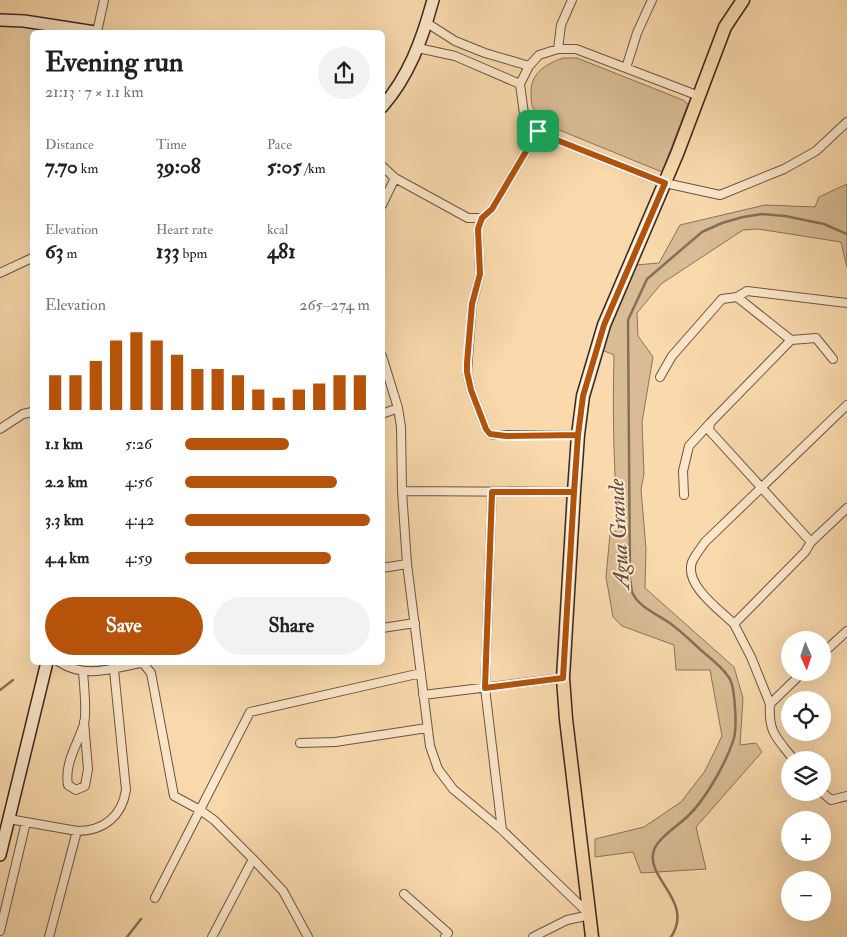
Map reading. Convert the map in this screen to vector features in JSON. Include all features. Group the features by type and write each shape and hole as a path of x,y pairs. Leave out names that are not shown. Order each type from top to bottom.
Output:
{"main road":[{"path":"592,937 566,719 563,678 578,435 583,396 604,325 665,183 725,26 743,0"}],"street":[{"path":"96,30 104,0"},
{"path":"385,104 403,80 418,48 427,23 432,0"},
{"path":"558,49 561,25 572,0"},
{"path":"626,68 636,32 652,0"},
{"path":"0,20 24,21 83,30"},
{"path":"427,23 455,41 485,53 529,66"},
{"path":"418,48 455,56 520,84"},
{"path":"699,96 576,49 558,49 539,55 529,66 520,84 524,114 538,131 665,183 720,195 784,169 816,151 847,122"},
{"path":"538,131 492,209 482,218 478,229 480,274 472,304 467,372 471,390 486,429 490,434 578,435"},
{"path":"385,169 395,178 468,218 482,218"},
{"path":"385,199 395,178"},
{"path":"0,273 30,259"},
{"path":"660,376 672,356 722,299 737,297 746,291 847,303"},
{"path":"737,297 791,340"},
{"path":"684,495 683,471 689,446 791,340 816,338 833,359"},
{"path":"385,364 398,408 401,428 402,491 407,564 427,728 430,746 438,769 453,789 502,830 590,915"},
{"path":"787,751 773,734 769,719 770,704 751,656 734,624 701,592 692,579 692,563 705,542 847,405"},
{"path":"385,413 398,408"},
{"path":"0,429 23,414 30,412"},
{"path":"710,423 709,430 810,542"},
{"path":"402,491 574,492"},
{"path":"492,492 485,688 502,830"},
{"path":"734,624 805,552 810,542 847,508"},
{"path":"385,568 407,564"},
{"path":"385,628 415,623"},
{"path":"831,646 847,631"},
{"path":"0,854 46,665"},
{"path":"65,665 84,672 114,670 134,665"},
{"path":"144,665 151,673 174,796 214,820 253,859 283,891 308,937"},
{"path":"9,819 77,831 93,830 108,823 118,812 125,798 126,781 114,670"},
{"path":"84,672 84,722 88,775 85,786 76,790 68,785 67,779 74,746 84,722"},
{"path":"155,898 250,712 421,673"},
{"path":"423,695 563,678"},
{"path":"770,704 794,681"},
{"path":"300,743 335,742 427,728"},
{"path":"831,800 847,796"},
{"path":"0,931 26,822"},
{"path":"49,937 77,831"},
{"path":"212,937 253,859"},
{"path":"404,894 448,933 446,937"},
{"path":"533,937 568,920 590,915"}],"shaded area":[{"path":"563,58 577,58 683,100 688,104 662,172 547,125 540,117 531,102 533,80 545,66"},
{"path":"847,184 847,267 841,242 758,229 743,230 661,284 637,313 638,336 653,357 642,422 644,474 641,489 646,549 645,588 734,667 743,698 740,745 756,743 762,752 696,827 706,869 641,873 633,852 595,857 595,839 644,827 681,802 705,771 722,736 710,670 676,670 674,645 622,626 613,617 606,577 610,534 619,529 614,445 614,355 595,347 624,266 659,263 680,225 765,205 815,207 819,197"}],"waterway":[{"name":"Agua Grande","path":"671,937 677,924 677,912 674,901 656,870 653,860 654,850 664,836 695,809 715,779 734,738 735,707 731,683 722,669 675,627 640,603 632,591 630,579 628,320 647,279 702,232 722,223 762,214 785,216 824,224 847,234"},
{"path":"0,690 13,680"},
{"path":"127,937 141,919"}],"route":[{"path":"538,131 492,209 482,218 478,229 480,274 472,304 467,372 471,390 486,429 490,434 506,436 578,435 574,492 492,492 485,688 563,678 578,435 583,396 604,325 665,183 538,131"}]}
